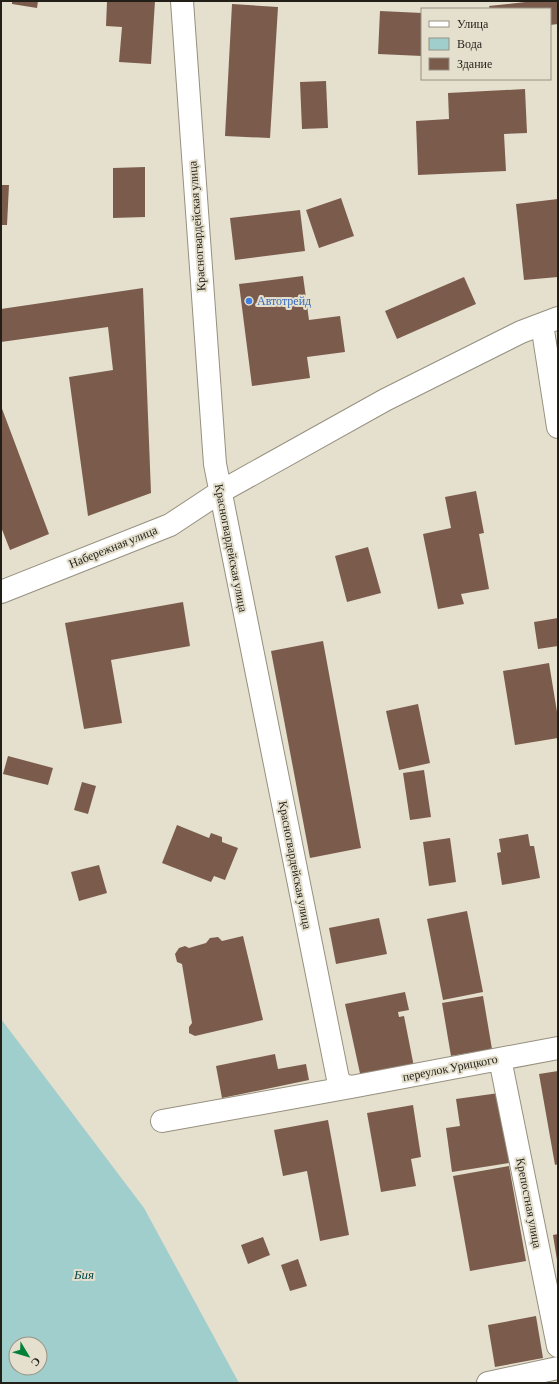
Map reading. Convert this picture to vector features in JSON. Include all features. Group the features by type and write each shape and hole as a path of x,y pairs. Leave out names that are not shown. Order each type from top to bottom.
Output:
{"street":[{"name":"Красногвардейская улица","path":"182,1 215,464 338,1079 347,1086"},
{"name":"Набережная улица","path":"1,592 170,525 220,492 385,400 521,332 550,321"},
{"path":"550,321 558,427"},
{"name":"переулок Урицкого","path":"162,1121 558,1048"},
{"name":"Крепостная улица","path":"500,1059 558,1346"},
{"path":"488,1383 558,1368"}],"water":[{"name":"Бия","path":"1,1019 144,1208 239,1383 1,1383"}],"building":[{"path":"12,1 38,1 37,8 12,4"},
{"path":"107,1 155,1 151,64 119,62 122,27 106,26"},
{"path":"534,1 558,1 558,24 551,25 551,8 490,8 489,6"},
{"path":"232,4 278,7 270,138 225,136"},
{"path":"380,11 421,13 421,56 378,54"},
{"path":"326,81 328,128 302,129 300,82"},
{"path":"525,89 527,133 504,134 506,171 418,175 416,121 449,119 448,93"},
{"path":"145,167 145,217 113,218 113,168"},
{"path":"1,185 9,185 7,225 1,225"},
{"path":"341,198 354,236 319,248 306,210"},
{"path":"558,199 558,277 524,280 516,204"},
{"path":"300,210 305,251 235,260 230,218"},
{"path":"303,276 309,320 340,316 345,352 307,357 310,378 252,386 239,284"},
{"path":"464,277 476,304 397,339 385,311"},
{"path":"143,288 151,493 88,516 69,377 113,370 108,327 1,342 1,309"},
{"path":"1,406 49,534 10,550 1,527"},
{"path":"476,491 484,533 479,534 489,589 461,594 464,604 438,609 423,534 451,528 445,497"},
{"path":"368,547 381,593 347,602 335,556"},
{"path":"183,602 190,646 111,660 122,723 84,729 65,623"},
{"path":"558,618 558,646 538,649 534,622"},
{"path":"323,641 361,848 310,858 271,651"},
{"path":"549,663 558,718 558,738 515,745 503,671"},
{"path":"418,704 430,763 399,770 386,711"},
{"path":"8,756 53,768 48,785 3,774"},
{"path":"424,770 431,817 410,820 403,773"},
{"path":"82,782 96,786 88,814 74,810"},
{"path":"177,825 209,838 211,833 222,837 222,842 238,848 225,880 214,876 211,882 162,863"},
{"path":"528,834 530,846 534,846 540,878 502,885 497,853 501,852 499,839"},
{"path":"450,838 456,882 429,886 423,842"},
{"path":"99,865 107,893 79,901 71,872"},
{"path":"467,911 483,992 443,1000 427,919"},
{"path":"379,918 387,954 336,964 329,928"},
{"path":"243,936 263,1020 195,1036 189,1033 189,1027 192,1023 182,964 177,962 175,954 179,948 185,946 189,948 206,943 210,938 218,937 222,941"},
{"path":"405,992 409,1010 398,1012 399,1017 404,1016 414,1067 361,1078 345,1004"},
{"path":"483,996 492,1049 451,1056 442,1003"},
{"path":"275,1054 278,1069 306,1064 309,1080 222,1098 216,1066"},
{"path":"558,1071 558,1164 555,1165 539,1074"},
{"path":"499,1093 509,1163 452,1172 446,1128 460,1126 456,1099"},
{"path":"413,1105 421,1157 411,1159 416,1186 381,1192 367,1113"},
{"path":"328,1120 349,1235 320,1241 307,1171 283,1176 274,1130"},
{"path":"509,1166 526,1261 470,1271 453,1176"},
{"path":"558,1234 558,1260 557,1260 553,1235"},
{"path":"263,1237 270,1255 248,1264 241,1245"},
{"path":"298,1259 307,1286 290,1291 281,1265"},
{"path":"536,1316 543,1358 495,1367 488,1325"}],"place":[{"name":"Автотрейд","path":"249,301"}]}
